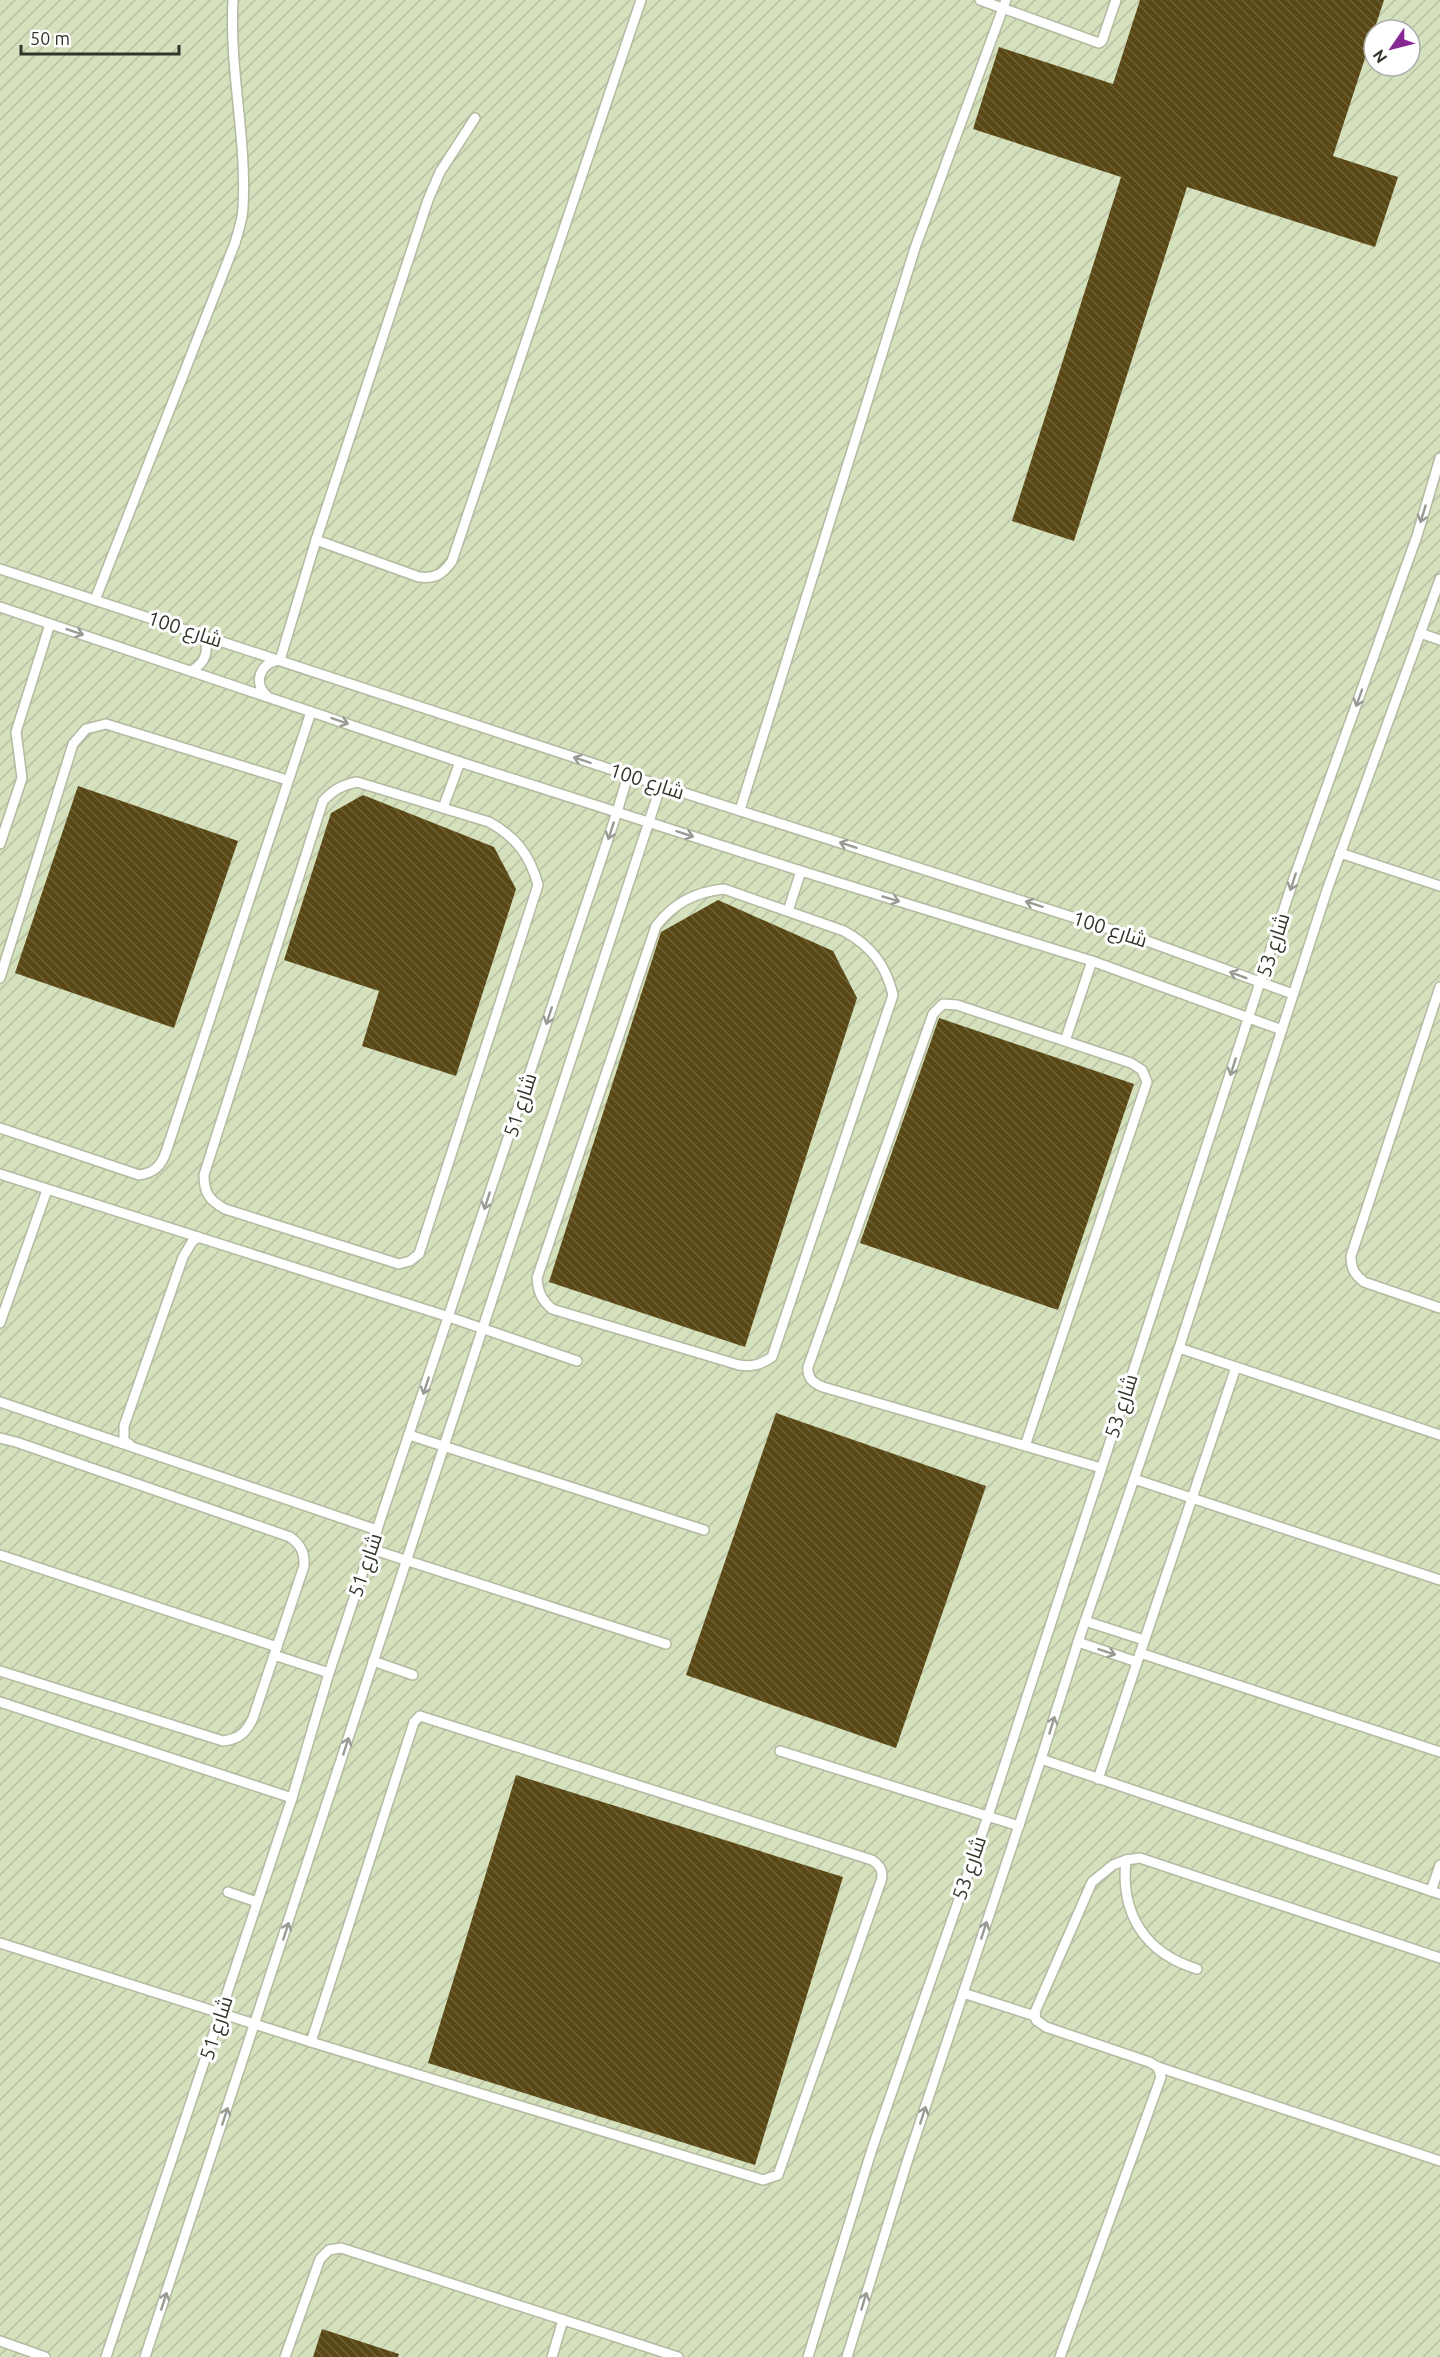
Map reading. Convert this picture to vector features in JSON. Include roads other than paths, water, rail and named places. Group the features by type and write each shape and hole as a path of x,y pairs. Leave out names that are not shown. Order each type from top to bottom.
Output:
{"lane":[{"path":"95,600 235,243 243,209 240,117 233,74 231,30 233,0"},
{"path":"316,540 419,577 429,578 439,575 452,561 641,0"},
{"path":"980,0 1005,4 1099,43 1102,41 1116,0"},
{"path":"740,810 915,248 1005,4"},
{"path":"268,697 260,687 260,674 268,664 280,660 316,540 428,200 440,172 475,118"},
{"name":"شارع 53","path":"808,2357 872,2149 988,1816 1298,867 1417,536 1440,458"},
{"name":"شارع 100","path":"0,569 628,775 1144,940 1293,994"},
{"name":"شارع 53","path":"847,2357 907,2162 1085,1621 1179,1348 1340,853 1440,579"},
{"name":"شارع 100","path":"0,607 460,762 1092,962 1282,1030"},
{"path":"0,844 22,778 16,732 50,624"},
{"path":"1420,633 1440,640"},
{"path":"191,671 203,662 206,656 207,648 203,634"},
{"path":"0,1128 139,1175 148,1174 157,1169 166,1152 311,712"},
{"path":"0,978 73,744 78,735 86,729 106,724 287,780"},
{"path":"443,808 460,762"},
{"name":"شارع 51","path":"106,2357 292,1798 328,1673 449,1317 628,775"},
{"path":"357,782 443,808 489,822 504,830 526,854 534,869 538,885 419,1254 410,1261 399,1264 225,1209 212,1202 204,1190 204,1175 323,801 332,791 344,784 357,782"},
{"name":"شارع 51","path":"145,2357 662,785"},
{"path":"1340,853 1440,886"},
{"path":"788,911 801,871"},
{"path":"724,889 788,911 844,931 859,939 882,963 893,995 772,1357 762,1364 739,1365 552,1309 543,1301 537,1290 537,1278 656,926 678,903 693,895 724,889"},
{"path":"1065,1041 1092,962"},
{"path":"1440,987 1352,1256 1351,1266 1364,1282 1440,1308"},
{"path":"1025,1446 1147,1082 1145,1075 1137,1065 952,1003 943,1004 935,1009 808,1366 811,1380 819,1385 1025,1446 1101,1468"},
{"path":"0,1174 449,1317 577,1361"},
{"path":"0,1323 47,1190"},
{"path":"129,1444 124,1440 124,1426 183,1257 198,1237"},
{"path":"1179,1348 1440,1435"},
{"path":"1098,1779 1236,1367"},
{"path":"0,1402 377,1530"},
{"path":"409,1435 704,1530"},
{"path":"0,1438 290,1537 302,1549 304,1566 249,1728 242,1736 233,1740 223,1741 0,1671"},
{"path":"1134,1479 1440,1580"},
{"path":"371,1549 666,1644"},
{"path":"0,1555 275,1651 328,1673"},
{"path":"1085,1621 1144,1641"},
{"path":"1078,1642 1138,1657 1440,1752"},
{"path":"373,1661 413,1676"},
{"path":"0,1702 292,1798"},
{"path":"0,1943 255,2025 763,2180 774,2178 781,2171 881,1881 882,1871 872,1860 420,1716 414,1722 311,2042"},
{"path":"780,1750 1019,1826"},
{"path":"1041,1759 1436,1893 1440,1866"},
{"path":"1440,1958 1140,1858 1126,1860 1102,1872 1089,1888 1035,2012 1039,2023 1046,2027 1158,2067 1440,2161"},
{"path":"1126,1860 1124,1876 1127,1899 1135,1922 1144,1935 1167,1957 1197,1969"},
{"path":"228,1892 257,1902"},
{"path":"963,1993 1035,2016"},
{"path":"1060,2357 1159,2088 1161,2077 1158,2067"},
{"path":"285,2357 320,2259 324,2253 335,2248 341,2248 678,2357"},
{"path":"552,2357 563,2320"},
{"path":"0,2341 45,2357"}]}
